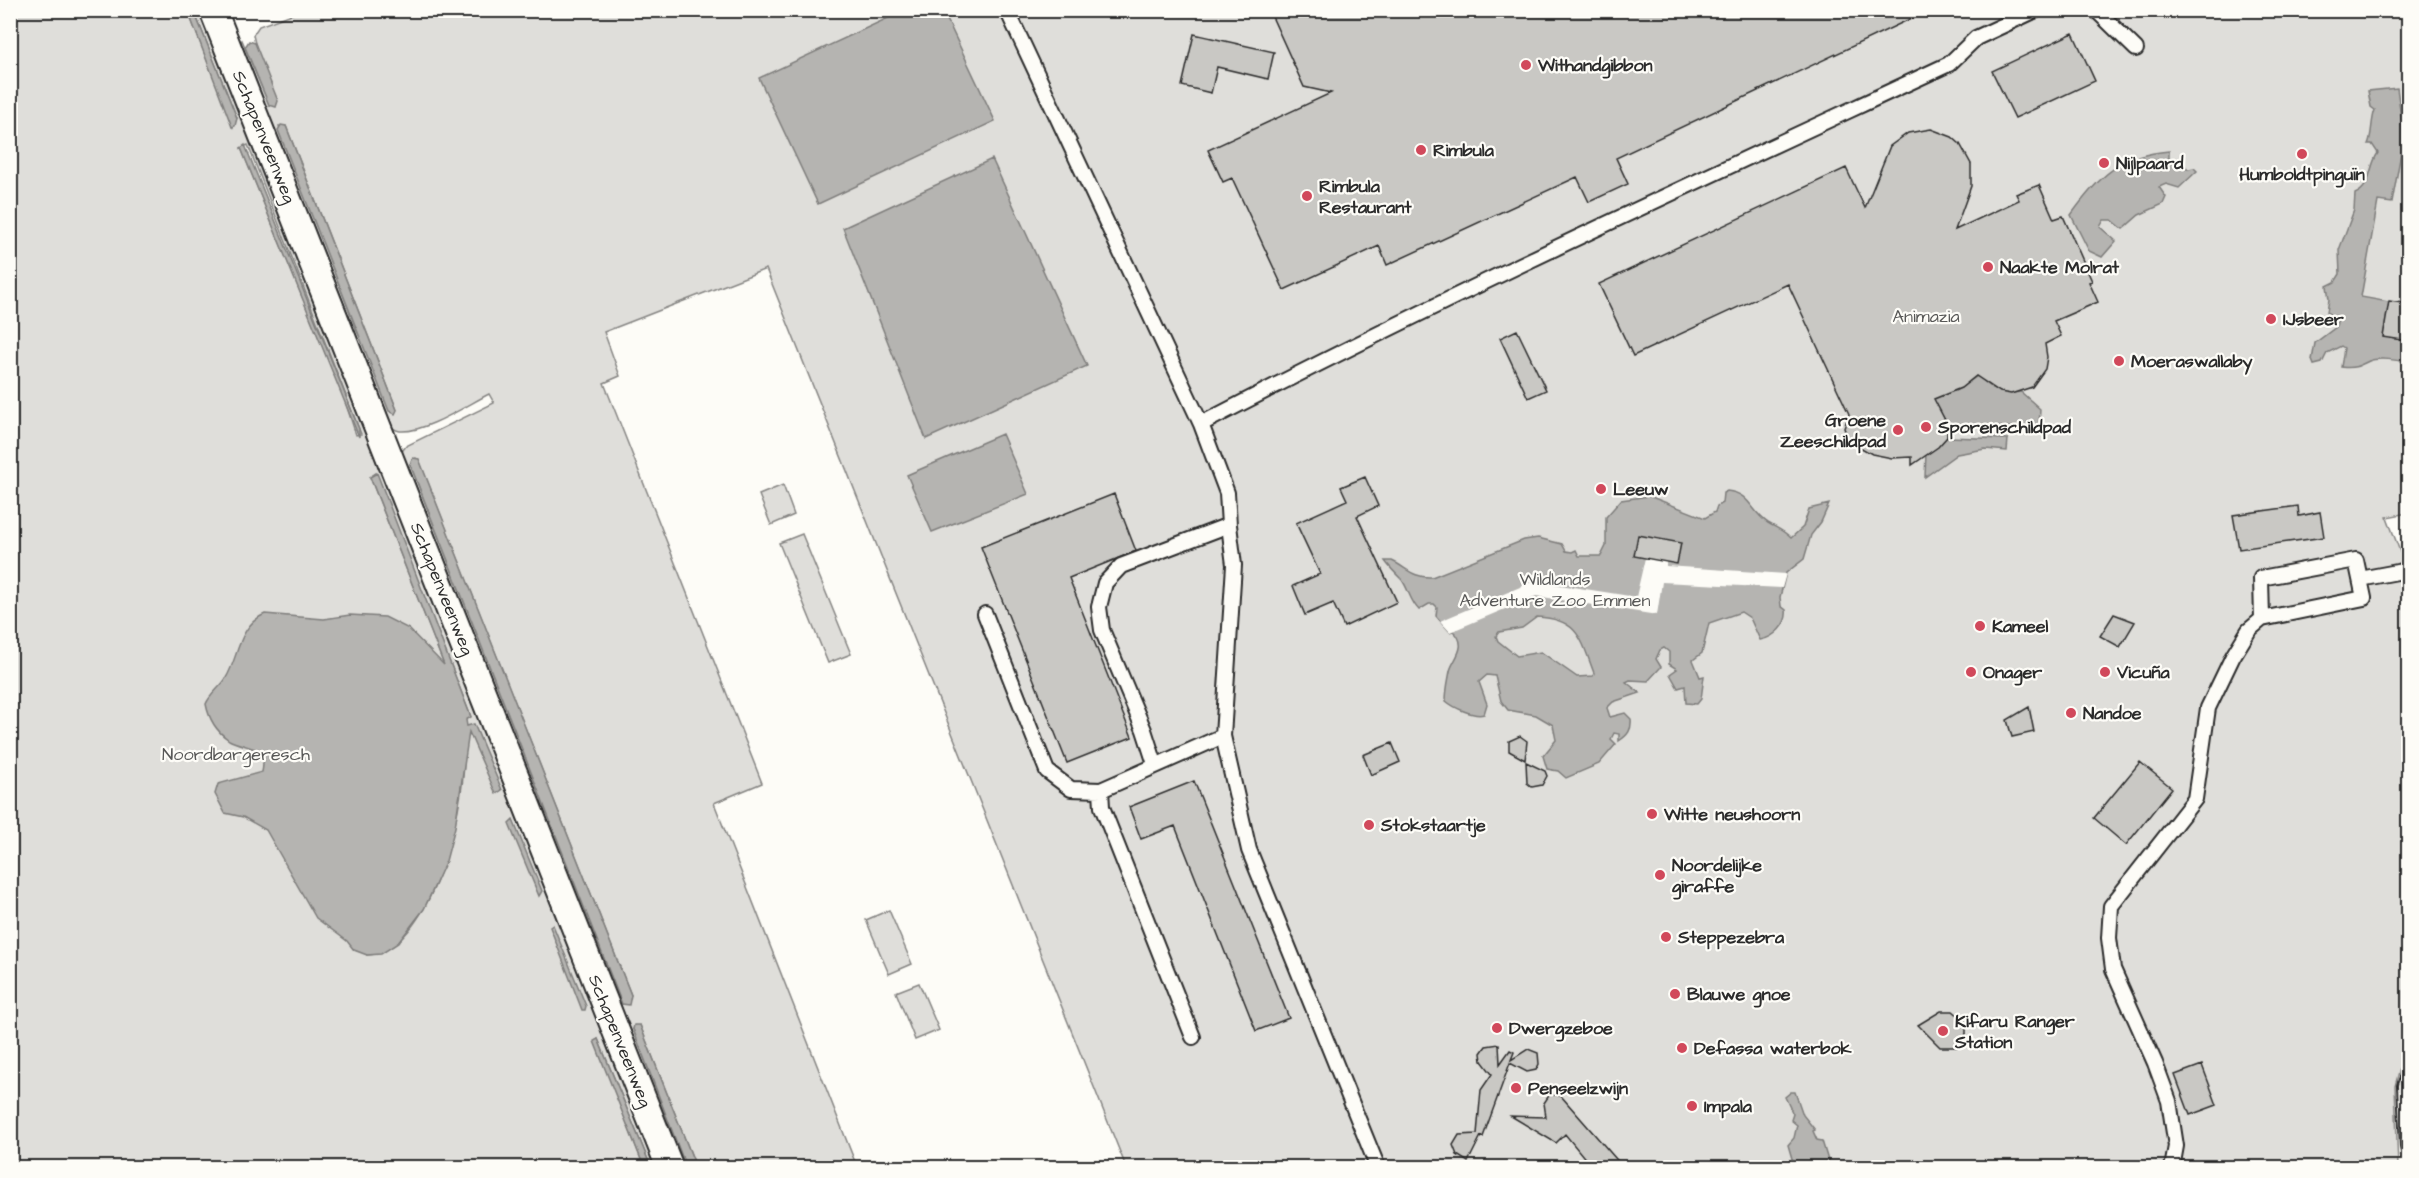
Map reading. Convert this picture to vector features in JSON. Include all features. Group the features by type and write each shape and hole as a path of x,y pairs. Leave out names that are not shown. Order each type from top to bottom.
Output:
{"street":[{"name":"Schapenveenweg","path":"213,10 670,1167"}],"lane":[{"path":"1007,10 1201,424 1227,493 1234,565 1223,736 1249,850 1378,1167"},
{"path":"1201,424 1312,366 1557,248 1949,64 1976,38 2036,10"},
{"path":"2096,10 2136,49"},
{"path":"1155,764 1144,730 1102,630 1099,607 1105,583 1120,566 1229,525"},
{"path":"2172,1167 2176,1146 2169,1101 2113,969 2109,938 2111,906 2195,799 2208,708 2233,656 2249,630 2262,619 2364,598 2356,560 2261,578 2262,619"},
{"path":"2360,579 2409,570"},
{"path":"985,614 1047,771 1071,789 1101,790 1155,764 1223,736"},
{"path":"1101,790 1102,807 1193,1037"},
{"path":"2409,1078 2405,1086 2409,1147"}],"green space":[{"name":"Noordbargeresch","path":"10,11 188,11 233,127 237,118 194,11 206,11 663,1167 651,1167 598,1039 595,1041 644,1167 11,1167","holes":["248,145 359,429 361,434 356,435 345,401 241,148","376,473 471,717 445,667 370,477","464,759 458,811 450,843 425,905 409,930 389,948 367,955"]},
{"name":"Wildlands Adventure Zoo Emmen","path":"300,11 2408,11 2408,513 2387,517 2408,573 2408,1039 2395,1086 2398,1167 1126,1167 766,269 604,332 620,376 604,383 762,783 714,803 857,1167 696,1167 640,1025 633,1029 686,1167 676,1167 400,454 406,446 494,403 489,394 433,423 410,430 400,431 392,428 380,418 238,45 242,40 270,107 253,35 259,26","holes":["279,126 286,126 397,410 357,331","416,458 419,460 631,995 622,1003 410,464"]},
{"path":"783,485 794,515 771,525 759,495"},
{"path":"802,534 851,654 828,663 779,543"},
{"path":"889,910 912,964 889,974 866,920"},
{"path":"919,983 939,1030 915,1040 896,992"}],"shaded area":[{"path":"188,11 194,11 237,118 235,126 232,127"},
{"path":"903,11 943,11 995,121 818,204 759,78"},
{"path":"249,41 255,43 278,101 276,107 269,105 245,47"},
{"path":"2397,88 2406,152 2401,153 2392,203 2378,201 2361,297 2389,302 2383,336 2405,341 2408,363 2378,359 2359,366 2341,367 2344,348 2341,346 2327,353 2322,363 2314,365 2312,360 2315,343 2336,327 2337,321 2327,312 2329,299 2327,286 2335,282 2340,274 2339,250 2354,210 2355,194 2367,182 2378,153 2372,144 2368,144 2375,110 2371,107 2368,91"},
{"path":"281,125 286,126 397,410 395,414 389,411 278,130"},
{"path":"245,145 359,429 359,437 241,148"},
{"path":"2169,151 2169,161 2179,159 2188,169 2194,168 2197,171 2179,188 2166,184 2159,187 2166,197 2163,204 2139,215 2123,229 2112,220 2104,220 2100,227 2116,241 2102,257 2089,251 2071,215 2081,201 2101,179 2124,163 2152,153"},
{"path":"992,159 1087,366 926,439 843,228"},
{"path":"1979,375 1997,390 2008,393 2021,392 2040,409 2039,429 1947,424 1927,395 1955,391"},
{"path":"1002,434 1028,494 932,532 907,475"},
{"path":"1947,437 2008,439 2007,451 1985,449 1957,454 1925,477 1926,453 1938,447"},
{"path":"413,458 419,459 631,995 629,1005 622,1004 410,464"},
{"path":"377,473 471,717 466,720 467,726 474,724 502,790 496,794 469,732 455,827 446,861 424,909 398,943 381,954 367,955 354,950 347,941 316,918 266,830 243,817 225,813 215,794 218,784 262,772 262,756 254,748 235,743 220,733 211,720 206,704 226,678 249,626 265,614 324,619 350,615 385,617 409,629 444,665 370,477"},
{"path":"1727,491 1741,495 1762,519 1791,538 1803,527 1809,509 1829,504 1821,522 1811,535 1804,559 1786,573 1780,597 1781,606 1786,610 1786,615 1779,630 1760,640 1750,618 1741,612 1709,623 1702,653 1693,660 1700,677 1704,676 1701,699 1697,704 1686,703 1685,686 1678,688 1670,674 1677,669 1669,664 1669,652 1664,648 1660,650 1656,659 1661,667 1648,681 1630,680 1626,682 1640,693 1613,702 1607,708 1610,717 1625,713 1631,719 1631,726 1627,734 1619,741 1619,734 1614,733 1611,739 1616,744 1599,764 1566,778 1558,771 1547,769 1543,756 1556,740 1553,725 1536,715 1508,710 1501,701 1495,676 1487,675 1479,682 1487,704 1484,714 1464,711 1446,701 1451,667 1460,647 1458,637 1453,631 1450,632 1436,616 1437,607 1434,604 1429,604 1419,610 1402,580 1385,561 1392,561 1420,576 1432,577 1524,540 1538,538 1562,544 1566,551 1576,550 1579,556 1601,556 1606,546 1606,517 1621,500 1649,496 1705,518 1715,512 1717,506 1722,503 1723,493","holes":["1537,617 1562,622 1576,633 1586,650 1593,676 1577,677 1541,652 1517,656 1498,641 1496,636 1499,632 1522,628"]},
{"path":"513,820 542,891 539,896 509,824"},
{"path":"553,925 586,1006 585,1010 582,1010 550,927"},
{"path":"634,1025 640,1025 696,1167 686,1167 633,1029"},
{"path":"598,1039 651,1167 644,1167 594,1041"},
{"path":"1795,1092 1803,1115 1815,1130 1813,1131 1817,1140 1822,1141 1830,1167 1806,1167 1803,1162 1793,1162 1788,1145 1794,1138 1797,1125 1791,1120 1793,1114 1785,1097"}],"pier":[{"path":"1645,558 1666,562 1666,566 1786,574 1782,588 1662,582 1657,615 1536,596 1450,632 1440,621 1534,581 1636,597"}],"building":[{"name":"Rimbula","path":"1269,10 1929,10 1616,158 1628,184 1589,202 1577,177 1387,265 1379,246 1284,290 1232,178 1223,182 1208,150 1331,93 1304,87"},
{"path":"2073,33 2095,81 2015,118 1992,71"},
{"path":"1194,34 1274,52 1268,79 1217,67 1211,93 1182,86"},
{"path":"1931,129 1952,137 1960,144 1971,164 1971,186 1955,230 2019,200 2016,194 2039,185 2054,219 2063,216 2092,281 2089,282 2098,302 2054,321 2061,336 2045,344 2047,357 2045,369 2032,387 2011,394 2000,392 1976,376 1961,388 1934,399 1947,424 1947,437 1938,447 1912,465 1912,457 1892,458 1872,454 1849,441 1844,428 1849,414 1788,284 1633,356 1599,284 1846,168 1865,208 1890,146 1908,133"},
{"path":"2389,301 2409,304 2409,341 2383,337"},
{"path":"1517,330 1546,390 1528,398 1500,338"},
{"path":"1365,477 1378,506 1357,516 1397,602 1344,627 1333,603 1305,615 1293,586 1320,574 1296,523 1347,500 1341,487"},
{"path":"1114,494 1136,551 1069,578 1132,737 1067,763 981,547"},
{"path":"2298,506 2299,516 2320,512 2324,537 2239,549 2233,515"},
{"path":"1638,535 1681,543 1677,564 1634,556"},
{"path":"2114,614 2135,622 2120,647 2100,636"},
{"path":"2029,707 2034,732 2012,737 2007,720"},
{"path":"1520,736 1527,741 1525,760 1509,751 1509,741"},
{"path":"1392,743 1400,762 1371,775 1363,755"},
{"path":"1526,762 1545,771 1547,776 1542,785 1532,787 1527,783"},
{"path":"2140,762 2172,788 2126,845 2094,818"},
{"path":"1194,781 1289,1018 1256,1031 1175,826 1141,839 1129,807"},
{"name":"Kifaru Ranger Station","path":"1941,1011 1953,1011 1966,1022 1966,1034 1957,1047 1940,1047 1918,1025"},
{"path":"1499,1044 1500,1064 1510,1050 1514,1052 1511,1060 1528,1049 1538,1053 1539,1064 1536,1070 1527,1072 1510,1063 1483,1137 1481,1136 1468,1162 1457,1155 1453,1145 1459,1135 1477,1134 1481,1090 1492,1074 1482,1061 1481,1053 1486,1046"},
{"path":"2202,1065 2217,1105 2190,1115 2175,1075"},
{"path":"1550,1094 1561,1096 1623,1167 1598,1167 1587,1161 1565,1134 1556,1143 1511,1116 1546,1117 1544,1103"}],"place":[{"name":"Withandgibbon","path":"1526,65"},
{"name":"Rimbula","path":"1421,150"},
{"name":"Humboldtpinguïn","path":"2302,154"},
{"name":"Nijlpaard","path":"2104,163"},
{"name":"Rimbula Restaurant","path":"1307,196"},
{"name":"Naakte Molrat","path":"1988,267"},
{"name":"IJsbeer","path":"2271,319"},
{"name":"Moeraswallaby","path":"2119,361"},
{"name":"Sporenschildpad","path":"1926,427"},
{"name":"Groene Zeeschildpad","path":"1898,430"},
{"name":"Leeuw","path":"1601,489"},
{"name":"Kameel","path":"1980,626"},
{"name":"Onager","path":"1971,672"},
{"name":"Vicuña","path":"2105,672"},
{"name":"Nandoe","path":"2071,713"},
{"name":"Witte neushoorn","path":"1652,814"},
{"name":"Stokstaartje","path":"1369,825"},
{"name":"Noordelijke giraffe","path":"1660,875"},
{"name":"Steppezebra","path":"1666,937"},
{"name":"Blauwe gnoe","path":"1675,994"},
{"name":"Dwergzeboe","path":"1497,1028"},
{"name":"Kifaru Ranger Station","path":"1943,1031"},
{"name":"Defassa waterbok","path":"1682,1048"},
{"name":"Penseelzwijn","path":"1516,1088"},
{"name":"Impala","path":"1692,1106"}],"park label":[{"name":"Animazia","path":"1926,316"}]}
